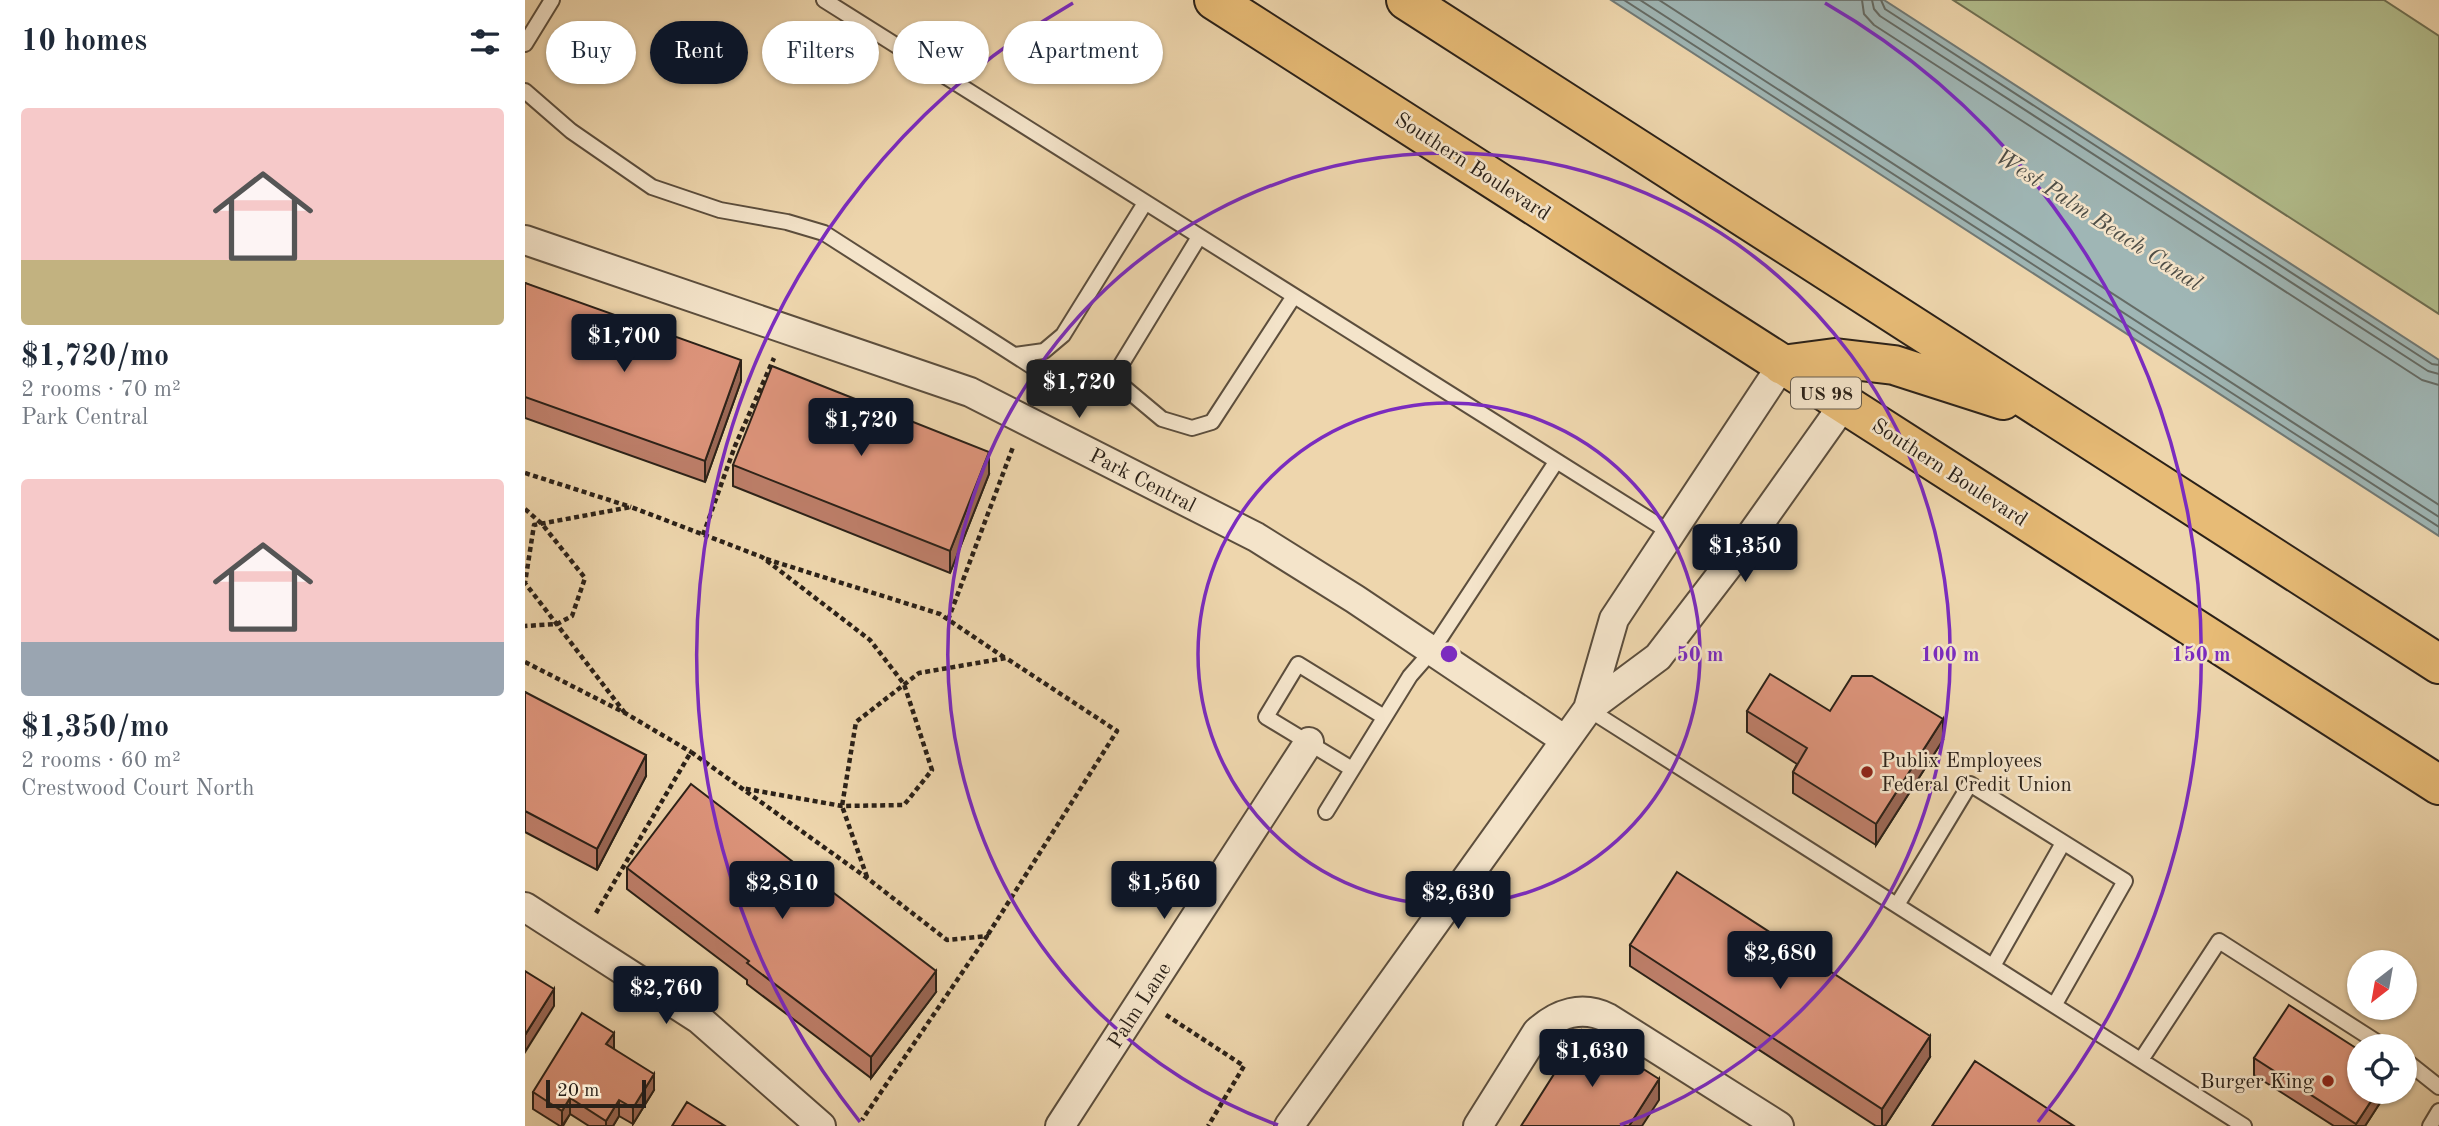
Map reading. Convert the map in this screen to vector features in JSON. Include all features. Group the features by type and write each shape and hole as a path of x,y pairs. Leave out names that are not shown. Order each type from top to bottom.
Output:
{"highway":[{"name":"Southern Boulevard","path":"1214,0 2439,785"},
{"path":"1406,0 2439,664"},
{"path":"1783,365 1835,358 1894,365 2055,417"}],"street":[{"name":"Park Central","path":"525,240 970,392 1255,537 1355,599 1565,740"},
{"path":"1588,709 1614,619 1783,365"},
{"path":"1289,1126 1588,709 1658,657 1744,545 1844,404"},
{"name":"Palm Lane","path":"1060,1126 1309,743"},
{"path":"525,907 699,1019 821,1126"},
{"path":"1478,1126 1537,1032 1550,1020 1564,1013 1581,1011 1596,1012 1608,1018 1779,1126"}],"lane":[{"path":"525,44 552,0"},
{"path":"824,0 1671,533"},
{"path":"525,91 571,131 652,187 720,210 787,222 824,233 1036,369 1073,379 1113,378 1162,419 1192,428 1212,422 1294,296"},
{"path":"1014,355 1044,352 1063,335 1145,203"},
{"path":"1113,378 1199,237"},
{"path":"1326,813 1384,717 1411,676 1431,652 1556,462"},
{"path":"1352,769 1266,717 1298,664 1384,717"},
{"path":"1588,709 2244,1126"},
{"path":"1897,905 1970,784 2063,842 2125,881 2055,1004"},
{"path":"1993,966 2063,842"},
{"path":"2141,1059 2219,941 2364,1034"},
{"path":"2417,1070 2439,1087"},
{"path":"2430,1126 2439,1111"}],"path":[{"path":"703,535 735,446 774,358"},
{"path":"948,620 1013,447"},
{"path":"525,473 631,507 762,557 940,614 1117,731 987,936 862,1120"},
{"path":"625,713 525,583 534,526 631,507"},
{"path":"525,509 543,524 585,578 572,616 557,624 525,626"},
{"path":"741,788 842,806 905,805 932,770 904,684 870,640 762,557"},
{"path":"867,878 842,806 856,722 919,673 1006,658"},
{"path":"525,662 625,713 691,752 867,878 947,940 987,936"},
{"path":"596,913 691,752"},
{"path":"1156,1009 1244,1066 1208,1126"}],"green space":[{"path":"1953,0 2384,0 2439,36 2439,314"}],"water":[{"name":"West Palm Beach Canal","path":"1611,0 1884,0 2439,360 2439,536"}],"building":[{"path":"525,283 741,360 705,461 525,397"},
{"path":"772,366 989,452 950,551 733,465"},
{"path":"1770,674 1830,711 1852,676 1872,676 1943,719 1876,824 1793,772 1807,748 1747,711"},
{"path":"525,692 646,755 597,849 525,811"},
{"path":"691,784 936,971 871,1057 627,868"},
{"path":"1677,872 1930,1036 1882,1109 1630,945"},
{"path":"525,971 554,989 525,1035"},
{"path":"2289,1005 2347,1042 2347,1104 2369,1104 2356,1124 2254,1058"},
{"path":"582,1013 614,1033 606,1044 654,1074 633,1108 619,1100 606,1121 570,1098 562,1111 533,1092"},
{"path":"1582,1030 1659,1079 1629,1126 1521,1126"},
{"path":"1975,1061 2074,1126 1932,1126"},
{"path":"687,1102 725,1126 672,1126"}],"place":[{"name":"Publix Employees Federal Credit Union","path":"1867,772"},
{"name":"Burger King","path":"2328,1081"}]}
